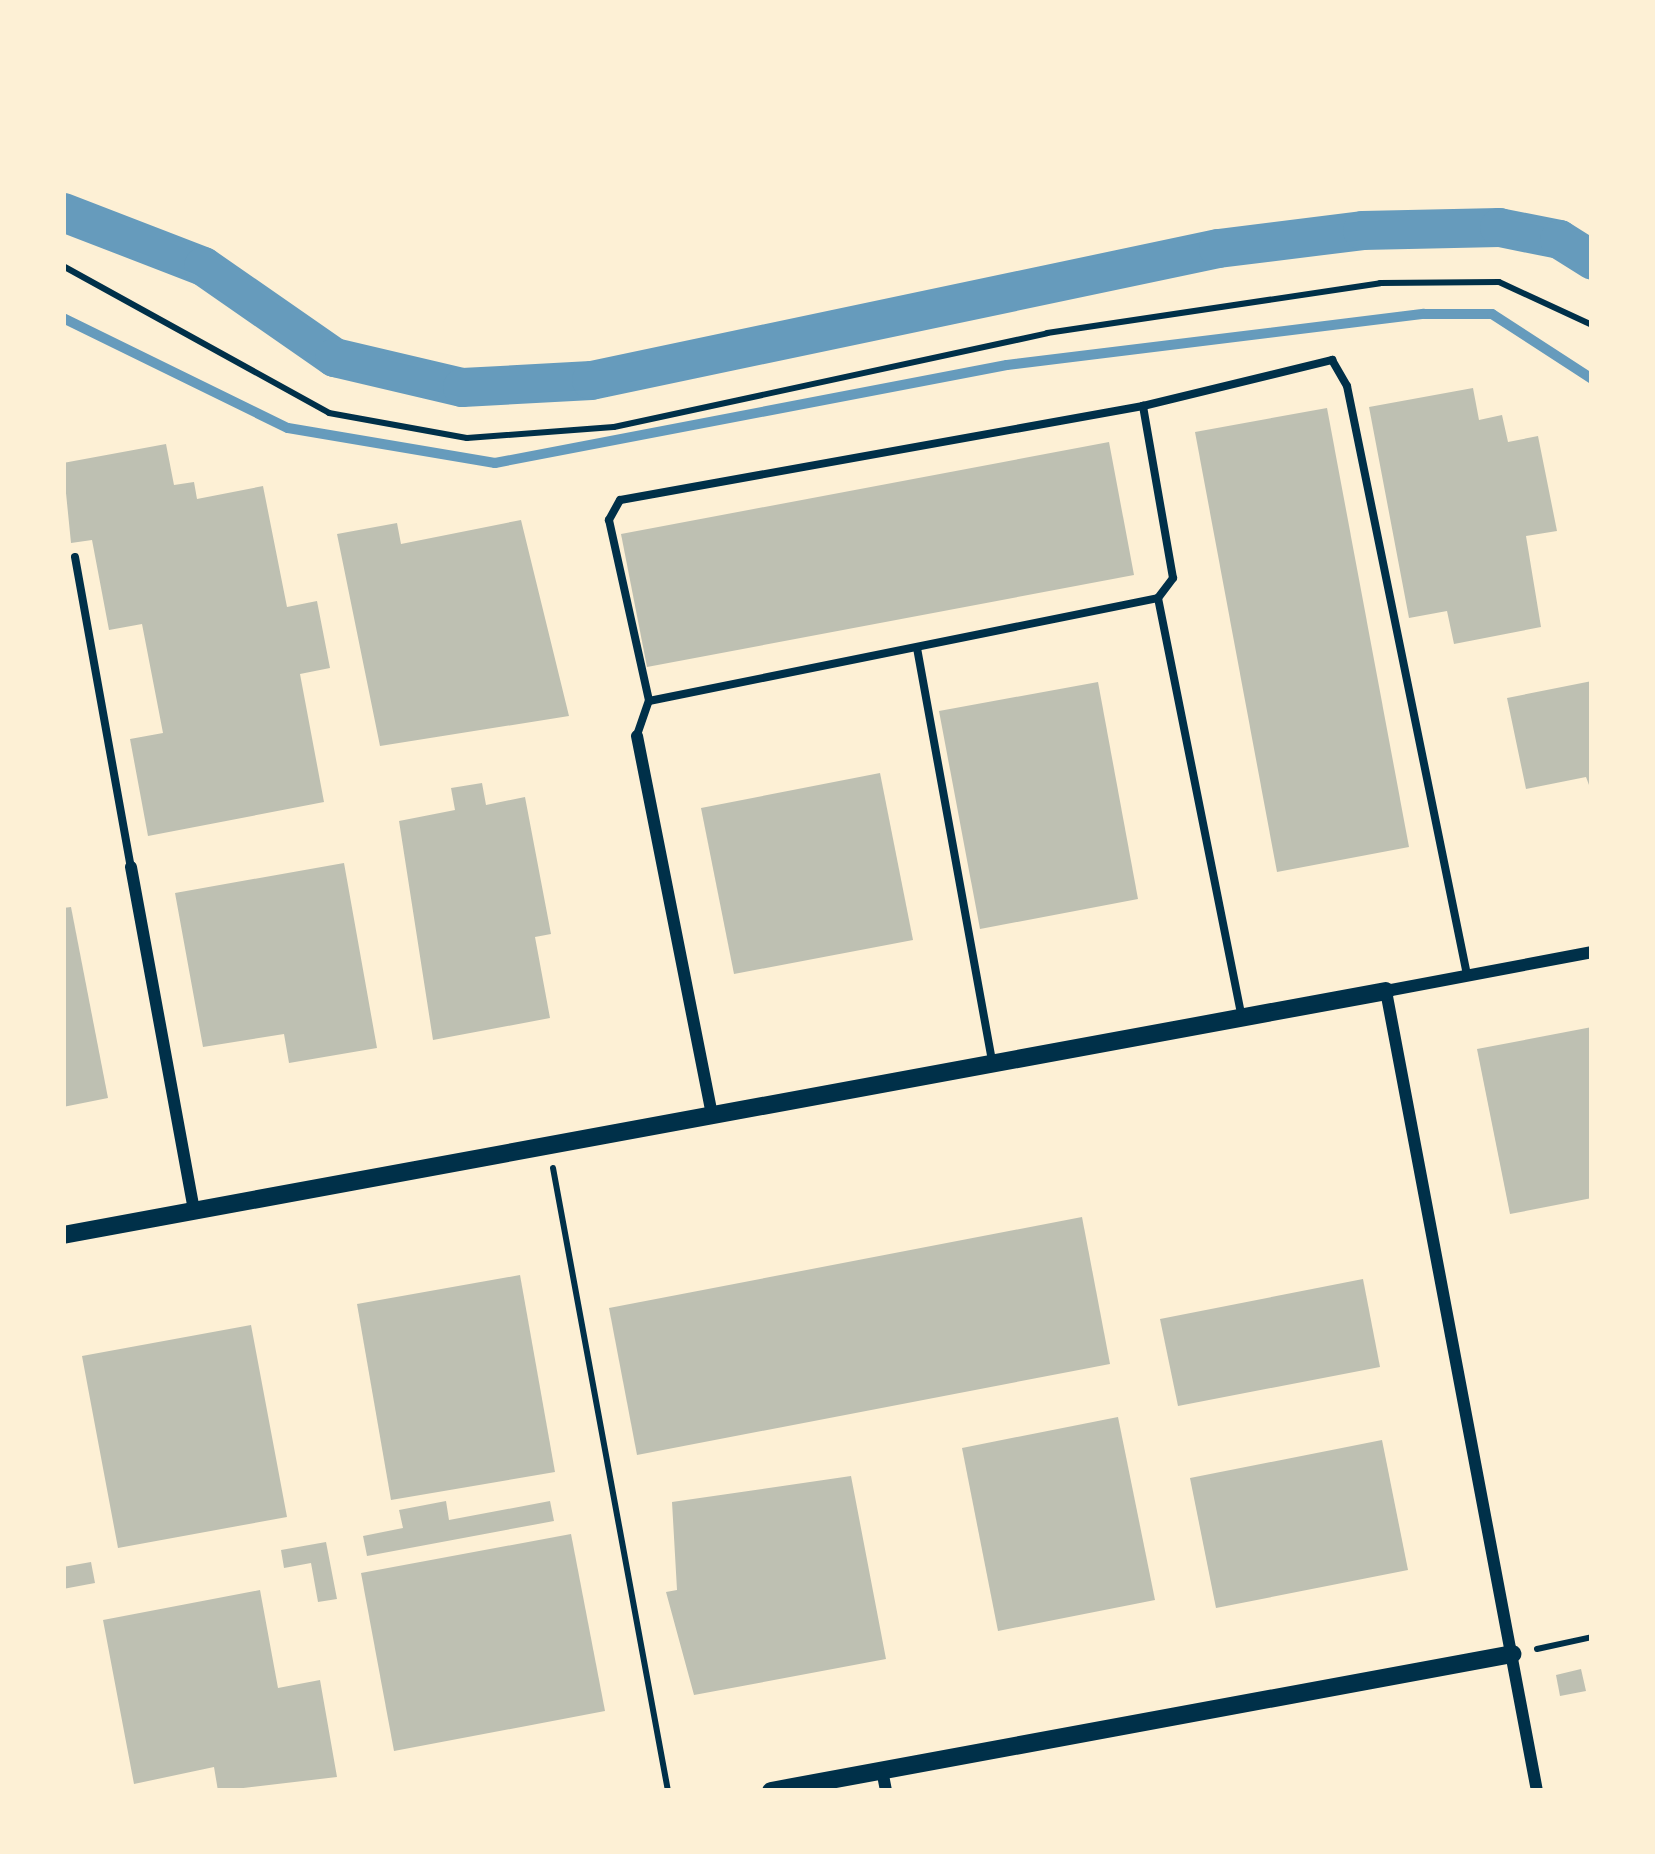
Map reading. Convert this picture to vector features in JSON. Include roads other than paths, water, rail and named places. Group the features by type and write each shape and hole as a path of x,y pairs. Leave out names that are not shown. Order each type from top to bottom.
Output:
{"street":[{"path":"637,736 712,1114"},
{"path":"131,867 194,1211"},
{"path":"63,1235 1592,952"},
{"path":"1386,991 1537,1791"},
{"path":"771,1791 1512,1654"},
{"path":"882,1770 886,1791"}],"lane":[{"path":"637,736 649,701 608,520 620,500 1143,406 1332,360 1347,386 1467,975"},
{"path":"649,701 1158,598 1173,578 1143,406"},
{"path":"75,557 131,867"},
{"path":"1158,598 1242,1017"},
{"path":"917,648 992,1062"}],"waterway":[{"path":"63,212 203,266 334,357 462,387 591,380 1218,248 1362,230 1499,227 1559,239 1592,260"},
{"path":"63,318 288,428 495,463 1007,365 1424,314 1492,314 1592,379"}]}
